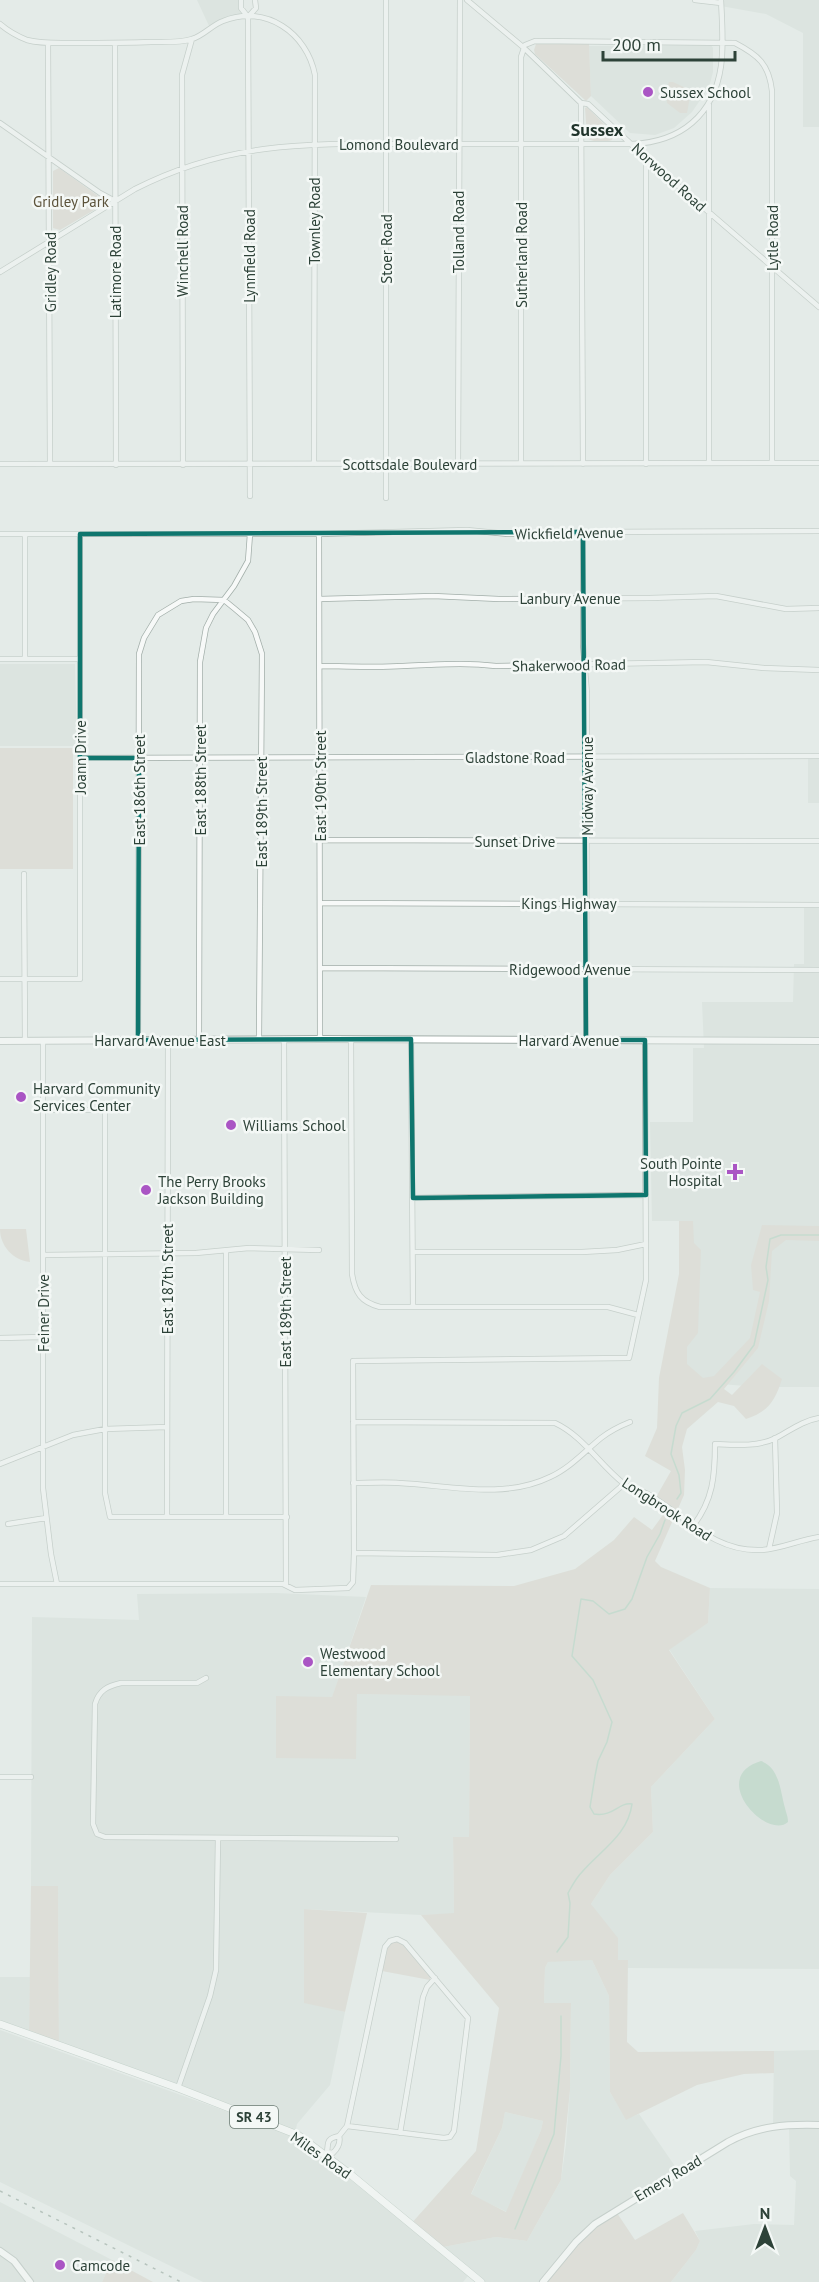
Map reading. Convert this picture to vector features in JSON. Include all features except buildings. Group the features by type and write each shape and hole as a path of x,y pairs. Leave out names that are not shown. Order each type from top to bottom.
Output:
{"main road":[{"name":"Harvard Avenue East","path":"0,1041 320,1039"},
{"name":"Harvard Avenue","path":"320,1039 819,1041"},
{"name":"Miles Road","path":"0,2024 295,2133 327,2154 481,2282"},
{"name":"Emery Road","path":"543,2282 576,2242 595,2224 727,2142 766,2127 819,2125"},
{"path":"0,2251 14,2261 30,2282"}],"street":[{"name":"Lynnfield Road","path":"241,0 241,9 248,17 250,496"},
{"name":"Lynnfield Road","path":"248,17 256,8 255,0"},
{"name":"Stoer Road","path":"386,0 386,498"},
{"name":"Tolland Road","path":"458,464 459,0"},
{"name":"Norwood Road","path":"467,0 523,47 581,103 588,104 646,158 819,307"},
{"path":"696,0 722,1"},
{"name":"Lomond Boulevard","path":"0,272 145,184 210,158 249,150 314,144 632,144 662,141 679,133 695,121 709,105 721,65 722,1"},
{"path":"0,24 10,32 28,40 48,43 115,43 192,39 222,21 235,17 248,17"},
{"name":"Townley Road","path":"248,17 267,18 291,31 309,53 315,75 314,464"},
{"name":"Winchell Road","path":"183,465 182,75 192,39"},
{"name":"Lytle Road","path":"523,47 535,41 735,43 752,51 770,75 772,91 772,463"},
{"name":"Gridley Road","path":"48,43 50,464"},
{"name":"Latimore Road","path":"115,43 116,465"},
{"name":"Sutherland Road","path":"521,463 520,60 523,47"},
{"path":"581,103 583,464"},
{"path":"709,105 709,463"},
{"path":"0,123 115,201"},
{"path":"646,158 646,464"},
{"name":"Scottsdale Boulevard","path":"0,464 819,463"},
{"name":"Wickfield Avenue","path":"0,534 319,534 432,530 467,530 508,534 819,531"},
{"name":"Midway Avenue","path":"583,532 583,644 588,842 586,1040"},
{"path":"25,534 25,659"},
{"name":"Joann Drive","path":"25,980 80,980 80,534"},
{"name":"East 188th Street","path":"199,1040 200,662 202,644 213,614 243,573 248,561 250,534"},
{"name":"East 190th Street","path":"319,534 320,1039"},
{"name":"Lanbury Avenue","path":"320,599 433,596 583,599 716,596 786,609 819,608"},
{"name":"East 189th Street","path":"224,600 248,620 260,648 260,1039"},
{"name":"East 186th Street","path":"138,1040 139,654 144,638 158,615 181,601 224,600"},
{"path":"0,659 80,659"},
{"name":"Shakerwood Road","path":"320,666 403,666 441,663 496,666 706,662 764,668 819,670"},
{"name":"Gladstone Road","path":"80,758 819,756"},
{"name":"Sunset Drive","path":"320,840 819,841"},
{"path":"24,874 25,1041"},
{"name":"Kings Highway","path":"320,903 819,905"},
{"name":"Ridgewood Avenue","path":"321,968 819,969"},
{"path":"0,980 25,980"},
{"name":"East 189th Street","path":"284,1039 286,1585"},
{"path":"351,1039 352,1274 358,1296 368,1304 380,1307 595,1306 638,1315"},
{"path":"411,1039 413,1307"},
{"name":"East 187th Street","path":"167,1517 168,1040"},
{"path":"0,1584 286,1585 295,1590 348,1588 353,1582 354,1553 353,1361 629,1358 645,1293 645,1040"},
{"name":"Feiner Drive","path":"43,1041 43,1446 46,1518 57,1584"},
{"path":"43,1110 105,1110 105,1492 110,1517 287,1517"},
{"path":"413,1198 646,1195"},
{"path":"413,1252 582,1252 616,1250 646,1244"},
{"path":"43,1254 167,1253 249,1248 319,1250"},
{"path":"226,1251 226,1517"},
{"path":"0,1338 43,1337"},
{"path":"693,1526 706,1507 711,1493 715,1474 716,1444 750,1444 776,1438 801,1423 819,1418"},
{"name":"Longbrook Road","path":"353,1422 555,1423 568,1429 624,1484 648,1494 693,1526 726,1545 750,1550 769,1549 819,1537"},
{"path":"353,1483 401,1483 458,1490 506,1488 530,1484 549,1478 564,1469 603,1436 630,1422"},
{"path":"0,1464 73,1435 105,1429 167,1426"},
{"path":"769,1549 777,1513 776,1438"},
{"path":"354,1553 497,1555 531,1550 564,1536 624,1484"},
{"path":"8,1524 46,1518"},
{"path":"206,1678 197,1683 121,1683 112,1685 98,1695 95,1704 93,1824 97,1834 105,1838 396,1839"},
{"path":"0,1777 31,1777"},
{"path":"178,2088 203,2017 216,1970 218,1838"},
{"path":"339,2136 340,2144 333,2153 327,2154 328,2142 333,2137 339,2136 347,2126 385,1947 393,1939 405,1943 468,2018 454,2129 449,2138 347,2126"},
{"path":"400,2133 423,1997 427,1987 435,1978"}],"highlighted area":[{"path":"583,532 586,1040 645,1040 646,1195 413,1198 411,1039 138,1040 139,758 80,758 80,534"}],"shaded area":[{"path":"197,0 241,0 241,9 248,17 235,17 210,28"},
{"path":"721,0 819,0 819,127 803,127 803,33 766,14 721,6"},
{"name":"Sussex School","path":"711,45 713,72 709,87 692,112 674,128 655,135 630,133 591,96 589,46"},
{"path":"0,664 75,664 77,746 0,746"},
{"path":"808,756 819,756 819,803 808,803"},
{"name":"South Pointe Hospital","path":"819,904 819,1387 758,1387 671,1380 685,1221 652,1221 650,1122 693,1122 693,1048 704,1048 702,1002 793,1002 794,964 804,964 804,905"},
{"path":"710,1588 819,1589 819,1969 628,1968 627,1960 618,1960 591,1904 610,1875 653,1832 651,1787 715,1719 669,1649 708,1623"},
{"path":"276,1593 366,1597 332,1698 276,1758 357,1694 470,1695 469,1837 453,1837 454,1914 421,1915 304,1909 304,2002 345,2012 330,2085 297,2124 295,2133 59,2045 58,1886 31,1886 32,1617 139,1620 137,1594"},
{"path":"761,1761 776,1774 788,1822 779,1825 767,1823 746,1805 740,1792 739,1780 746,1769"},
{"path":"592,1960 609,1996 610,2092 626,2119 639,2114 679,2172 615,2210 543,2282 481,2282 438,2248 496,2237 527,2241 561,2180 570,2090 571,2003 544,2003 545,1968 548,1962"},
{"path":"0,1977 30,1977 29,2034 0,2024"},
{"path":"0,2030 292,2135 468,2276 463,2282 203,2282 0,2182"},
{"path":"819,2050 819,2282 671,2282 696,2250 700,2241 695,2231 754,2224 794,2225 796,2181 790,2176 789,2125 773,2126 774,2051"},
{"path":"505,2112 543,2121 507,2212 471,2195 502,2128"},
{"path":"0,2202 112,2260 102,2282 0,2282"}],"green space":[{"path":"589,43 591,96 586,101 535,54 534,50 536,44"},
{"path":"669,82 688,89 690,97 687,113 680,113 667,103 666,90"},
{"path":"587,107 611,131 612,140 599,142 587,138 585,108"},
{"name":"Gridley Park","path":"59,168 101,198 101,206 60,230 53,228 53,171"},
{"path":"0,748 73,748 73,869 0,869"},
{"path":"679,1221 693,1221 694,1243 701,1250 698,1333 687,1347 687,1364 703,1378 714,1376 750,1338 760,1292 753,1290 751,1265 762,1225 819,1226 819,1241 786,1240 772,1251 769,1301 758,1348 724,1389 732,1395 762,1364 782,1379 770,1405 760,1413 746,1419 734,1406 718,1402 687,1429 682,1447 685,1470 684,1495 655,1561 661,1567 710,1588 708,1623 669,1650 715,1719 651,1787 653,1832 610,1875 591,1904 618,1938 618,1960 628,1960 627,2042 638,2052 774,2051 774,2073 744,2074 697,2085 626,2120 610,2092 609,1996 592,1960 548,1962 545,1968 544,2003 571,2003 570,2090 561,2180 527,2241 496,2237 438,2248 410,2225 476,2151 499,2008 421,1915 454,1913 453,1837 469,1837 470,1696 357,1694 356,1759 276,1758 276,1696 332,1697 371,1585 514,1586 575,1569 614,1540 634,1517 652,1530 668,1508 655,1499 671,1471 645,1456 657,1428 659,1378 679,1274","holes":["505,2112 543,2121 506,2212 471,2194 502,2128"]},
{"path":"0,1229 26,1229 30,1262 18,1258 9,1251 2,1241"},
{"path":"31,1886 58,1886 59,2045 29,2034"},
{"path":"304,1909 367,1913 345,2012 304,2003"},
{"path":"398,1941 430,1976 430,1980 382,1971 387,1948 393,1942"},
{"path":"615,2210 635,2240 683,2213 700,2241 696,2250 671,2282 543,2282 570,2249"},
{"path":"112,2260 153,2282 102,2282"}],"waterway":[{"path":"677,1499 681,1493 679,1475 671,1454 676,1426 682,1413 710,1399 754,1345 768,1280 766,1267 770,1239 781,1235 819,1235"},
{"path":"557,1952 568,1937 570,1903 568,1893 580,1874 613,1841 625,1825 632,1804 623,1805 611,1812 601,1814 594,1814 590,1807 598,1761 607,1742 612,1722 593,1680 572,1656 581,1599 593,1601 609,1614 625,1609 632,1599 647,1557 665,1520"},
{"path":"515,2229 554,2134 561,2056 561,2016"}],"railway":[{"path":"0,2191 181,2282"}],"place":[{"name":"Sussex School","path":"648,92"},
{"name":"Harvard Community Services Center","path":"21,1097"},
{"name":"Williams School","path":"231,1125"},
{"name":"South Pointe Hospital","path":"735,1172"},
{"name":"The Perry Brooks Jackson Building","path":"146,1190"},
{"name":"Westwood Elementary School","path":"308,1662"},
{"name":"Camcode","path":"60,2265"}],"district":[{"name":"Sussex","path":"597,129"}]}
